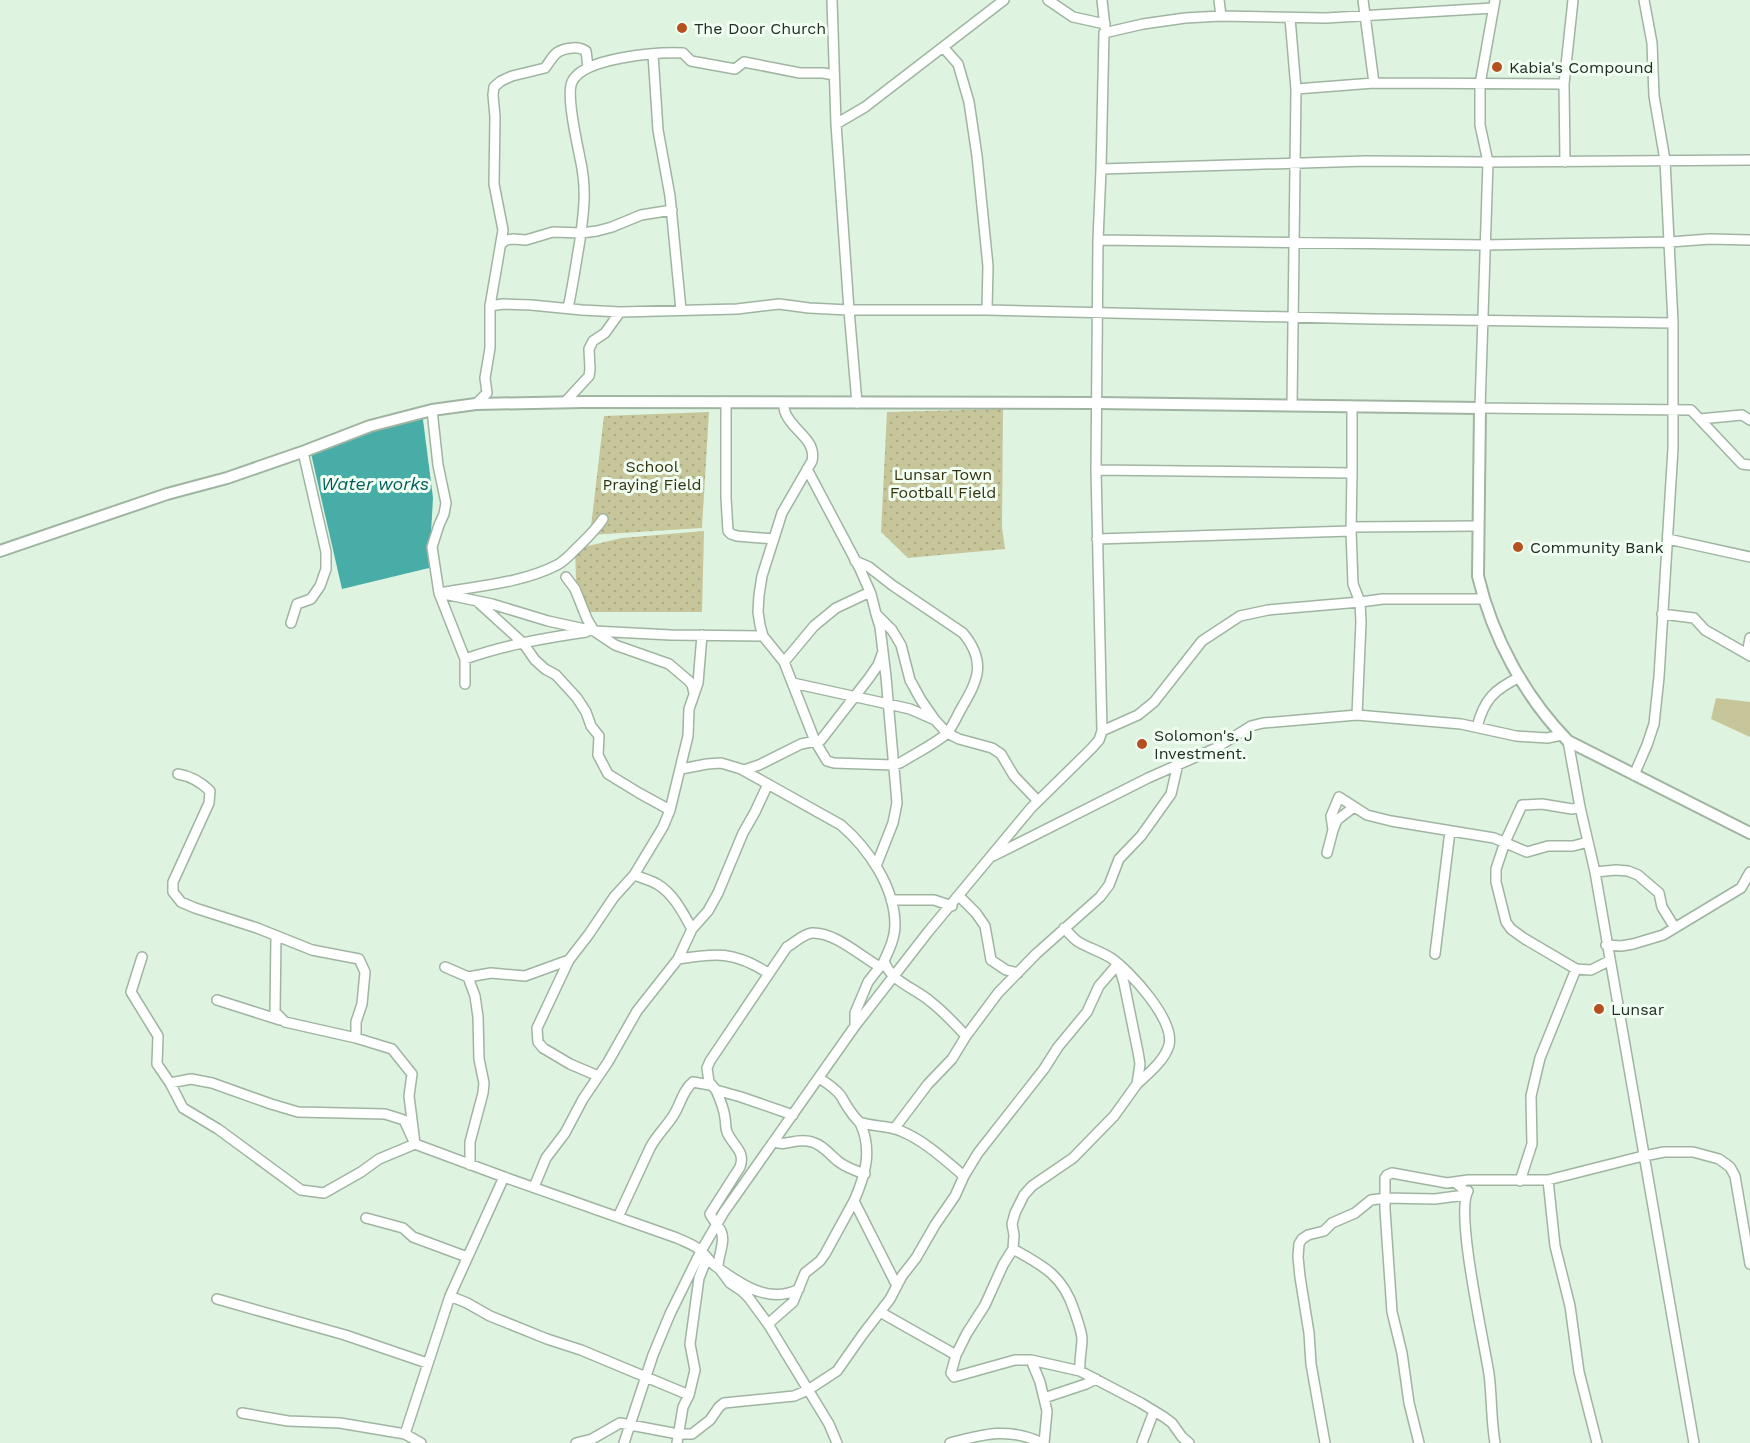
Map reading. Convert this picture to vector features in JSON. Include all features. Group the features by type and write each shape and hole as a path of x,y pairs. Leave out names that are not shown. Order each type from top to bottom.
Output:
{"street":[{"path":"832,0 836,124 857,403"},
{"path":"836,124 865,107 1004,0"},
{"path":"1048,0 1073,17 1105,28 1185,18 1221,16 1326,18 1494,4 1480,84 1480,125 1488,162 1477,567 1483,599 1499,641 1520,677 1550,723 1565,738 1750,833"},
{"path":"855,1026 855,1012 868,982 952,906 988,859 1038,801 1099,740 1102,731 1096,403 1098,240 1105,28 1102,0"},
{"path":"1219,0 1221,16"},
{"path":"1363,0 1374,83"},
{"path":"1565,162 1564,84 1573,0"},
{"path":"1634,775 1654,724 1668,539 1674,409 1673,323 1665,160 1654,96 1652,43 1644,0"},
{"path":"1290,18 1296,88 1292,405"},
{"path":"476,404 487,393 485,378 490,348 490,306 503,230 493,172 495,117 492,95 494,87 512,76 545,68 551,57 560,50 576,47 586,51 588,67"},
{"path":"943,47 958,63 969,102 988,266 987,310"},
{"path":"568,308 585,207 585,181 575,137 570,87 572,80 588,67 598,63 653,54 683,53 691,61 735,69 744,62 800,73 834,75"},
{"path":"653,54 658,130 672,210 681,310"},
{"path":"1296,88 1374,83 1564,84"},
{"path":"1101,170 1366,161 1750,160"},
{"path":"501,244 506,240 526,240 553,232 581,233 612,227 641,215 672,210"},
{"path":"1098,240 1485,245 1750,240"},
{"path":"490,306 503,304 620,312 737,309 779,304 849,310 987,310 1673,323"},
{"path":"565,402 589,376 589,349 593,341 605,333 620,312"},
{"path":"0,551 167,494 227,478 370,426 432,410 476,404 565,402 1096,403 1674,409 1691,410 1742,464 1750,465"},
{"path":"726,402 728,531 737,536 774,539"},
{"path":"783,403 785,413 808,440 812,450 812,461 782,513 762,576 758,612 763,636 784,662 815,741 829,762 893,765 900,763 947,733 975,686 978,665 971,642 963,633 869,567 855,561"},
{"path":"1352,406 1353,584 1360,603 1361,622 1357,715"},
{"path":"432,410 438,465 446,503 432,547 439,593 465,658 465,684"},
{"path":"1700,420 1742,415 1750,420"},
{"path":"291,623 297,604 311,599 320,586 326,569 326,552 303,452"},
{"path":"807,469 870,592 880,627 897,803 896,816 876,866"},
{"path":"1096,470 1352,473"},
{"path":"439,593 511,581 558,564 568,557 603,519"},
{"path":"1097,539 1478,526"},
{"path":"1668,539 1750,557"},
{"path":"566,577 575,589 594,631 615,645 669,664 689,681 694,693"},
{"path":"784,662 821,620 836,608 870,592"},
{"path":"439,593 594,631 763,636"},
{"path":"1102,731 1138,715 1154,702 1202,641 1240,616 1268,610 1383,599 1483,599"},
{"path":"477,601 523,643 535,660 566,684 586,712 598,736 598,754 608,774 670,810"},
{"path":"876,614 892,630 901,645 910,680 935,720 947,733 959,739 992,748 1001,754 1014,776 1038,801"},
{"path":"1662,614 1694,618 1705,630 1749,655 1750,638"},
{"path":"465,658 523,643 594,631"},
{"path":"598,1076 570,1064 543,1048 538,1042 537,1028 569,960 614,897 634,875 663,827 670,810 688,736 689,709 698,683 702,635"},
{"path":"744,770 801,744 821,740 878,665 882,652"},
{"path":"1477,727 1482,710 1489,699 1501,686 1520,677"},
{"path":"793,683 910,709 935,720"},
{"path":"988,859 1148,778 1216,748 1251,726 1263,723 1357,715 1461,724 1516,736 1565,738"},
{"path":"1565,738 1595,872 1694,1443"},
{"path":"624,1443 652,1355 670,1314 704,1254 716,1226 855,1026 885,969 895,927 891,900 883,877 841,825 744,770 721,763 681,769"},
{"path":"894,1129 928,1084 952,1059 998,993 1064,928 1100,897 1119,859 1142,836 1171,794 1178,764"},
{"path":"178,774 187,776 210,791 209,803 173,882 173,892 181,902 195,908 312,950 359,959 365,972 362,1004 356,1022 356,1038"},
{"path":"534,1187 546,1158 565,1133 637,1011 678,959 692,929 708,911 768,784"},
{"path":"1333,830 1331,816 1339,797 1367,815 1494,838 1527,852 1548,846 1573,846 1588,842"},
{"path":"1580,807 1522,805 1505,842 1496,869 1496,882 1506,922 1511,929 1525,939 1576,969 1591,970 1610,961"},
{"path":"1327,853 1337,820 1354,807"},
{"path":"1435,954 1450,831"},
{"path":"1595,872 1616,870 1638,875 1659,893 1662,907 1676,928"},
{"path":"1606,945 1622,946 1647,941 1676,928 1741,888 1750,872"},
{"path":"634,875 657,884 669,894 692,929"},
{"path":"959,896 985,926 991,960 1006,970 1018,973"},
{"path":"891,900 934,900 952,906"},
{"path":"1064,928 1077,941 1111,958 1146,993 1160,1012 1170,1036 1166,1053 1086,1146 1073,1158 1032,1186 1024,1195 1012,1224 1013,1249 985,1305 967,1333 956,1355 951,1373 954,1377 1015,1360 1031,1360 1080,1371 1154,1411 1172,1423 1189,1443"},
{"path":"837,1443 829,1424 768,1324 749,1298 730,1283 718,1267 723,1239 721,1230 716,1226 710,1214 742,1162 740,1150 726,1130 723,1108 707,1068 787,947 812,933 835,938 885,969 928,999 966,1036"},
{"path":"276,937 275,1012 285,1022"},
{"path":"678,959 708,954 731,956 750,962 768,973"},
{"path":"142,957 131,992 158,1036 158,1064 183,1108 218,1129 301,1190 324,1193 379,1159 415,1144 677,1238 704,1254 747,1287 760,1292 783,1295 799,1289"},
{"path":"445,967 468,977 491,973 525,976 569,960"},
{"path":"1118,964 1140,1064 1137,1084"},
{"path":"576,1443 592,1439 620,1423 678,1438 692,1434 710,1420 724,1404 794,1396 808,1390 837,1371 916,1258 978,1154 1087,1012 1099,986 1118,964"},
{"path":"1520,1181 1532,1143 1531,1096 1540,1058 1576,969"},
{"path":"468,977 475,996 479,1059 484,1083 470,1142 470,1165"},
{"path":"217,1000 285,1022 356,1038 392,1049 412,1074 409,1096 415,1144"},
{"path":"768,1324 793,1302 805,1273 825,1254 854,1201 865,1174 867,1163 865,1137 859,1122 835,1089 819,1078"},
{"path":"170,1083 191,1079 212,1083 298,1112 385,1114 404,1120 415,1144"},
{"path":"618,1217 650,1148 674,1115 686,1089 693,1082 794,1115"},
{"path":"859,1122 868,1126 894,1129 918,1140 964,1176"},
{"path":"775,1142 784,1144 801,1139 814,1142 840,1163 865,1174"},
{"path":"1419,1443 1392,1312 1385,1198 1387,1175 1392,1173 1438,1183 1468,1180 1548,1180 1664,1152 1693,1152 1719,1159 1730,1167 1735,1176 1750,1264"},
{"path":"405,1434 450,1296 504,1177"},
{"path":"1465,1195 1477,1180"},
{"path":"1548,1180 1554,1246 1570,1306 1579,1372 1597,1443"},
{"path":"1456,1183 1465,1195 1466,1238 1487,1361 1495,1443"},
{"path":"1325,1443 1311,1364 1309,1333 1300,1277 1299,1244 1308,1235 1324,1231 1332,1223 1355,1213 1371,1200 1435,1199 1465,1195"},
{"path":"854,1201 897,1286"},
{"path":"366,1218 403,1228 413,1237 467,1257"},
{"path":"1013,1249 1049,1270 1070,1297 1082,1338 1080,1371"},
{"path":"678,1438 683,1407 689,1395 695,1370 690,1344 704,1254"},
{"path":"450,1296 490,1316 581,1350 689,1395"},
{"path":"217,1299 345,1335 427,1363"},
{"path":"880,1312 956,1355"},
{"path":"950,1443 985,1434 1007,1432 1022,1434 1043,1443 1047,1411 1031,1360"},
{"path":"1044,1398 1096,1379"},
{"path":"1142,1443 1154,1411"},
{"path":"242,1413 288,1420 340,1423 405,1434 422,1443"}],"green space":[{"name":"Lunsar Town Football Field","path":"1003,409 1002,527 1005,549 908,558 881,532 887,412"},
{"name":"School Praying Field","path":"709,412 702,528 590,535 604,416"},
{"path":"704,531 702,612 577,612 575,549 622,538"},
{"path":"1716,698 1750,702 1750,737 1711,719"}],"water":[{"name":"Water works","path":"422,412 433,498 429,568 342,589 310,449"}],"place":[{"name":"The Door Church","path":"682,28"},
{"name":"Kabia's Compound","path":"1497,67"},
{"name":"Community Bank","path":"1518,547"},
{"name":"Solomon's. J Investment.","path":"1142,744"},
{"name":"Lunsar","path":"1599,1009"}]}
